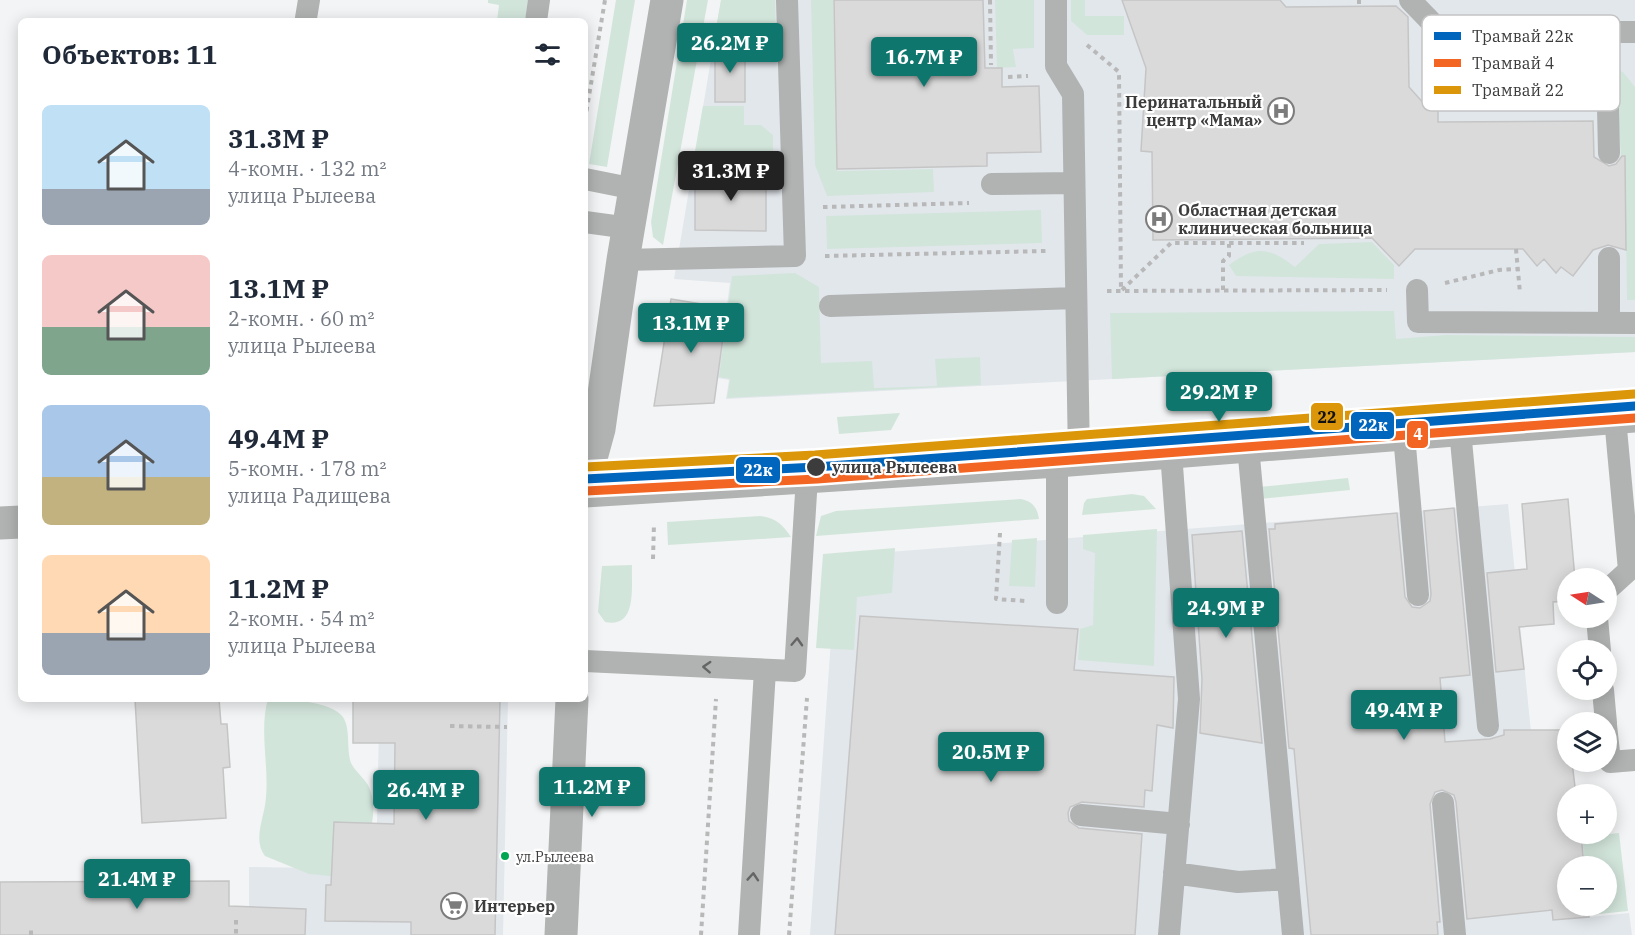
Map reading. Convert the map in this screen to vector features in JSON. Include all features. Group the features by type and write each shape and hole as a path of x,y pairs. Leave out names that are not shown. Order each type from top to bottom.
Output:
{"street":[{"path":"588,456 594,409 629,228 667,0"},
{"path":"588,491 1068,460 1625,417"},
{"path":"0,524 18,522"},
{"path":"561,935 572,702"}],"lane":[{"path":"536,18 539,0"},
{"path":"623,260 795,256 787,0"},
{"path":"1056,0 1056,66 1073,94 1076,250 1068,460 1057,603"},
{"path":"1410,0 1425,15"},
{"path":"1608,111 1609,153"},
{"path":"588,180 635,189"},
{"path":"986,194 1074,183"},
{"path":"588,222 629,228"},
{"path":"1609,258 1609,323"},
{"path":"1417,290 1418,322 1635,323"},
{"path":"830,306 1076,295"},
{"path":"1617,581 1629,570 1625,417"},
{"path":"1460,430 1488,726"},
{"path":"1404,435 1418,595"},
{"path":"1248,446 1293,935"},
{"path":"1169,935 1189,699 1172,452"},
{"path":"588,661 795,671 807,477"},
{"path":"749,935 765,670"},
{"path":"1617,761 1635,760"},
{"path":"1443,803 1455,935"},
{"path":"1081,815 1179,824"},
{"path":"1174,873 1238,882 1288,879"}],"path":[{"path":"588,102 605,0"},
{"path":"990,0 991,65"},
{"path":"1083,42 1119,72 1121,291"},
{"path":"1008,77 1035,76"},
{"path":"813,207 986,194"},
{"path":"1121,291 1171,243 1304,243"},
{"path":"1223,290 1223,261 1229,256 1230,244"},
{"path":"815,256 1076,250"},
{"path":"1076,295 1121,291 1417,290 1499,270 1517,269"},
{"path":"654,522 654,559"},
{"path":"1000,533 996,599 1057,603"},
{"path":"701,935 718,668"},
{"path":"789,935 808,692"},
{"path":"450,726 507,727"},
{"path":"236,920 236,935"},
{"path":"31,927 31,935"}],"shaded area":[{"name":"Областная детская клиническая больница","path":"721,0 1635,0 1635,352 726,399 729,380 717,378 730,283 674,279"},
{"path":"1508,504 1531,732 1557,730 1557,772 1573,772 1575,784 1557,784 1557,844 1568,844 1568,856 1557,856 1557,916 1617,916 1629,913 1632,935 810,935 837,556"},
{"path":"405,702 508,702 503,935 249,935 249,867 376,869 379,727"}],"green space":[{"path":"488,0 528,0 525,18 497,18 499,5 488,3"},
{"path":"616,0 635,0 607,167 589,164"},
{"path":"687,0 708,0 663,245 653,237 651,222"},
{"path":"721,0 775,0 776,33 715,34"},
{"path":"811,0 833,0 837,171 933,169 934,192 827,196 815,165"},
{"path":"995,0 1034,0 1034,48 1013,49 1016,67 997,68"},
{"path":"1071,0 1085,0 1085,16 1124,16 1124,35 1087,35 1071,21"},
{"path":"1620,71 1635,87 1635,300 1627,300 1625,156 1621,155 1618,111 1620,111"},
{"path":"703,106 744,106 744,125 761,125 773,135 773,167 692,168"},
{"path":"1041,210 1042,243 827,249 826,216"},
{"path":"1372,242 1394,265 1394,279 1236,276 1229,265 1247,254 1262,251 1278,255 1295,267 1319,244"},
{"path":"795,273 819,287 821,363 872,361 874,388 937,386 935,359 980,357 981,385 727,398 730,379 719,377 732,276"},
{"path":"1394,311 1396,339 1446,335 1635,337 1635,352 1112,379 1110,313"},
{"path":"900,413 891,430 839,434 837,417"},
{"path":"1348,478 1350,490 1260,499 1259,487"},
{"path":"1132,494 1144,496 1156,509 1082,515 1087,499"},
{"path":"1021,499 1034,506 1039,519 816,536 821,516 836,511"},
{"path":"760,516 778,522 791,537 668,545 667,522"},
{"path":"1157,529 1154,666 1078,660 1080,629 1093,625 1095,553 1083,549 1083,535"},
{"path":"1037,538 1035,587 1009,586 1012,540"},
{"path":"895,548 892,593 857,597 854,650 816,648 823,554"},
{"path":"632,565 632,594 628,613 616,622 605,622 598,612 602,566"},
{"path":"267,702 308,702 329,707 343,717 348,733 351,763 368,785 373,809 370,833 350,878 309,874 265,856 261,849 259,835 267,785 265,711"},
{"path":"1617,833 1619,833 1628,911 1617,912 1617,856 1584,856 1583,844 1617,844"}],"building":[{"path":"834,0 983,0 985,68 1002,68 1002,87 1039,86 1041,152 987,153 987,166 837,169"},
{"name":"Перинатальный центр «Мама»","path":"1122,0 1280,0 1286,7 1396,6 1408,17 1409,87 1422,102 1422,111 1438,111 1438,122 1593,121 1594,157 1609,166 1616,164 1622,156 1625,156 1626,250 1608,245 1593,250 1573,276 1561,267 1556,273 1544,259 1537,266 1523,249 1415,249 1399,266 1372,238 1153,240 1152,152 1141,151 1146,68"},
{"path":"715,47 745,47 745,102 715,102"},
{"path":"695,174 766,174 766,231 695,230"},
{"path":"671,299 727,308 714,403 654,406"},
{"path":"1568,499 1574,568 1557,568 1557,602 1553,602 1554,624 1519,627 1524,669 1496,672 1487,573 1527,569 1522,504"},
{"path":"1454,508 1470,675 1440,678 1445,742 1490,739 1504,735 1504,730 1557,730 1557,772 1573,772 1575,784 1557,784 1557,844 1582,844 1583,856 1557,856 1557,916 1589,917 1553,920 1552,910 1467,919 1456,802 1454,795 1442,790 1435,792 1430,804 1440,922 1437,922 1438,935 1311,935 1294,749 1289,748 1269,529 1275,529 1275,524 1397,513 1405,597 1412,607 1420,608 1430,601 1431,594 1424,511"},
{"path":"1242,531 1262,743 1200,733 1202,679 1192,535"},
{"path":"860,616 1078,629 1074,670 1174,677 1173,728 1157,725 1152,791 1145,790 1144,807 1082,802 1070,807 1068,813 1069,821 1079,828 1142,834 1135,935 835,935"},
{"path":"135,702 219,702 221,724 227,724 230,767 223,768 226,818 142,823"},
{"path":"353,702 500,702 495,935 411,935 411,922 325,921 326,885 331,885 334,822 394,824 395,743 353,743"},
{"path":"229,881 229,906 306,909 305,935 0,935 0,882"}],"tram line":[{"name":"22","path":"588,467 815,455 1634,394"},
{"name":"22к","path":"588,479 816,467 1635,406"},
{"name":"4","path":"588,491 817,479 1635,418"}],"place":[{"name":"Перинатальный центр «Мама»","path":"1281,111"},
{"name":"Областная детская клиническая больница","path":"1159,219"},
{"name":"улица Рылеева","path":"816,467"},
{"name":"ул.Рылеева","path":"505,856"},
{"name":"Интерьер","path":"454,906"}]}
